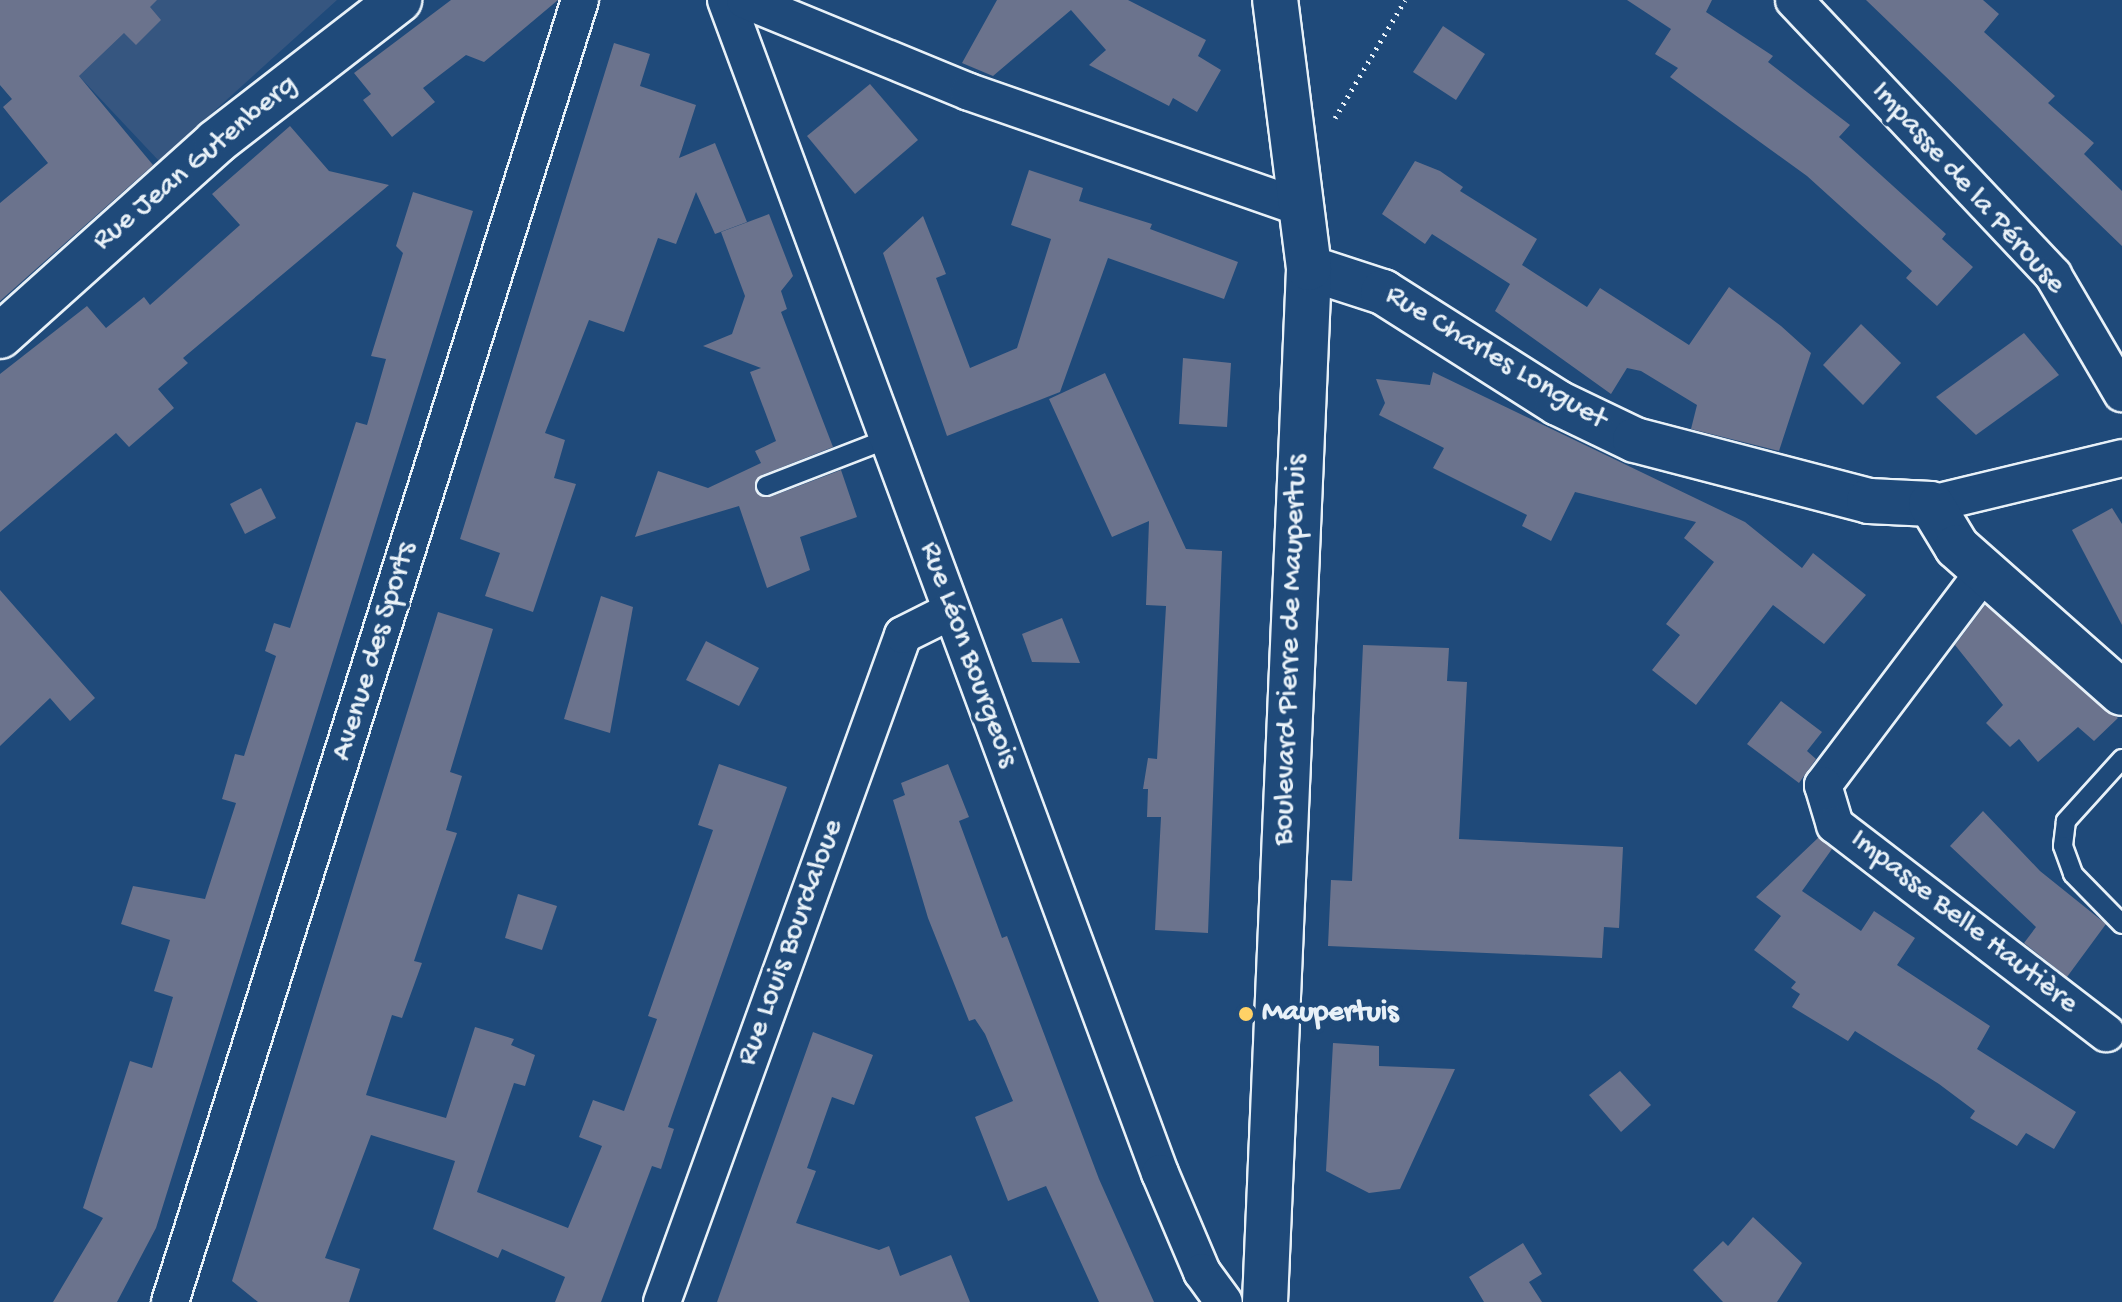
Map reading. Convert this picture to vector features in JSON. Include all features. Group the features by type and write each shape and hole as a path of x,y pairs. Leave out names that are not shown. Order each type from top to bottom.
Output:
{"street":[{"name":"Rue Jean Gutenberg","path":"0,336 216,142 399,0"},
{"name":"Avenue des Sports","path":"178,1299 580,0"},
{"name":"Rue Léon Bourgeois","path":"726,0 1160,1173 1202,1272 1224,1302"},
{"path":"745,0 969,92 1303,208"},
{"name":"Boulevard Pierre de Maupertuis","path":"1265,1302 1309,268 1275,0"},
{"name":"Impasse de la Pérouse","path":"1794,0 2053,275 2122,393"},
{"name":"Rue Charles Longuet","path":"1309,268 1383,292 1558,403 1635,440 1869,501 1931,504"},
{"path":"2122,458 1931,504 1957,547 1983,573 2122,693"},
{"name":"Impasse Belle Hautière","path":"1983,573 1823,785 1835,825 2106,1033"},
{"name":"Rue Louis Bourdaloue","path":"662,1302 903,635 951,611"}],"lane":[{"path":"766,486 887,439"},
{"path":"2122,759 2066,821 2063,846 2073,874 2122,924"}],"path":[{"path":"1335,118 1405,0"}],"shaded area":[{"path":"0,0 337,0 159,161 61,57 12,99 0,85"}],"building":[{"path":"0,0 157,0 150,7 161,20 136,45 124,33 79,76 153,165 0,301 0,203 48,163 3,107 12,99 0,85"},
{"path":"451,0 558,0 484,62 466,55 423,88 435,102 392,137 363,100 371,94 354,73"},
{"path":"997,0 1128,0 1206,40 1198,56 1221,70 1197,112 1173,98 1169,106 1089,65 1106,50 1071,10 993,76 962,63"},
{"path":"1627,0 1712,0 1706,12 1773,56 1768,62 1850,125 1839,137 1946,234 1942,239 1973,267 1937,306 1906,278 1912,271 1807,176 1670,77 1678,68 1655,54 1671,29"},
{"path":"1866,0 1983,0 1999,14 1984,32 2055,96 2048,103 2094,143 2084,154 2122,191 2122,246"},
{"path":"1443,26 1485,54 1456,100 1413,72"},
{"path":"614,43 650,54 640,86 696,105 679,158 715,143 747,222 715,234 696,192 676,244 658,238 624,332 589,320 545,433 565,440 554,478 576,484 533,612 485,596 500,553 460,539"},
{"path":"870,84 918,140 855,194 807,136"},
{"path":"290,126 329,171 389,185 183,358 188,363 158,389 174,408 129,447 116,433 0,532 0,374 87,306 106,328 144,297 150,305 240,225 212,194"},
{"path":"1415,161 1440,171 1463,187 1460,191 1537,239 1522,265 1587,307 1600,288 1689,345 1729,287 1781,326 1811,353 1779,451 1691,429 1697,405 1641,371 1627,368 1611,394 1495,311 1510,284 1432,234 1425,244 1382,214"},
{"path":"1029,170 1083,188 1079,201 1152,224 1150,229 1238,262 1224,299 1108,258 1060,392 947,436 883,253 923,216 946,274 936,278 970,368 1017,348 1051,239 1011,225"},
{"path":"413,192 473,211 156,1228 117,1302 53,1302 103,1218 83,1208 130,1061 152,1068 173,997 154,991 170,940 121,924 133,886 205,899 236,803 222,799 235,754 244,756 276,656 265,651 274,623 290,628 356,422 367,425 386,359 371,356 403,253 396,246"},
{"path":"769,214 793,276 781,291 787,309 781,312 833,447 762,475 755,490 770,497 841,470 857,517 800,537 810,570 767,588 739,506 635,537 658,471 708,488 761,463 755,451 776,441 750,372 761,368 703,346 732,334 745,296 721,232"},
{"path":"1861,324 1901,363 1863,405 1823,365"},
{"path":"2024,333 2059,375 1976,435 1936,397"},
{"path":"1183,358 1231,363 1227,427 1179,424"},
{"path":"1433,372 1745,522 1802,568 1813,553 1866,595 1824,644 1773,605 1696,705 1652,670 1680,635 1666,624 1714,562 1684,538 1696,522 1575,492 1551,541 1522,526 1527,515 1433,468 1444,448 1379,415 1385,403 1376,379 1430,385"},
{"path":"1105,373 1186,549 1222,551 1208,933 1155,930 1161,817 1147,817 1148,789 1143,789 1148,758 1157,759 1166,606 1146,605 1149,521 1112,537 1049,399"},
{"path":"261,488 276,518 245,534 230,504"},
{"path":"2112,508 2122,524 2122,625 2072,530"},
{"path":"0,590 95,698 70,721 50,698 0,746"},
{"path":"601,596 633,607 610,733 564,719"},
{"path":"1985,605 2118,718 2094,741 2078,727 2038,762 2019,739 2010,747 1986,723 2003,705 1955,645"},
{"path":"438,612 493,629 450,772 462,776 446,830 457,833 414,961 422,963 402,1018 392,1015 366,1095 446,1118 475,1027 514,1039 511,1045 535,1055 525,1086 514,1083 477,1192 568,1228 602,1146 579,1137 593,1100 624,1111 657,1019 648,1016 713,830 698,825 719,764 787,787 668,1127 674,1129 661,1169 652,1166 601,1302 555,1302 565,1277 502,1249 498,1258 433,1229 455,1161 371,1135 325,1258 360,1269 349,1302 258,1302 232,1281"},
{"path":"1062,618 1080,663 1032,662 1022,634"},
{"path":"706,641 759,668 739,706 686,680"},
{"path":"1363,645 1449,648 1447,681 1467,682 1459,839 1623,847 1619,928 1604,927 1602,958 1328,946 1331,880 1352,881"},
{"path":"1781,701 1822,732 1807,751 1816,759 1799,783 1747,744"},
{"path":"948,764 969,817 959,821 1002,938 1007,936 1099,1179 1154,1302 1099,1302 1046,1186 1008,1201 975,1117 1013,1101 985,1034 975,1019 969,1021 928,918 893,800 905,795 901,783"},
{"path":"1983,811 2040,871 2106,924 2067,977 2024,943 2036,927 1950,846"},
{"path":"1819,837 1832,849 1802,891 1861,931 1874,911 1915,938 1897,965 1990,1026 1977,1049 2076,1112 2054,1149 2026,1133 2017,1146 1970,1118 1975,1111 1939,1084 1855,1031 1848,1041 1792,1007 1800,994 1791,988 1796,982 1754,950 1781,916 1756,897"},
{"path":"518,894 557,906 542,950 505,938"},
{"path":"813,1032 873,1055 854,1105 832,1097 807,1168 816,1171 796,1223 879,1250 889,1246 900,1276 951,1255 970,1302 717,1302"},
{"path":"1333,1043 1379,1046 1379,1066 1455,1069 1400,1189 1369,1193 1326,1171"},
{"path":"1620,1071 1651,1105 1621,1132 1589,1095"},
{"path":"1753,1217 1802,1263 1777,1302 1723,1302 1693,1270 1723,1241 1728,1246"},
{"path":"1523,1243 1542,1274 1529,1282 1542,1302 1484,1302 1469,1277"}],"place":[{"name":"Maupertuis","path":"1246,1014"}]}
